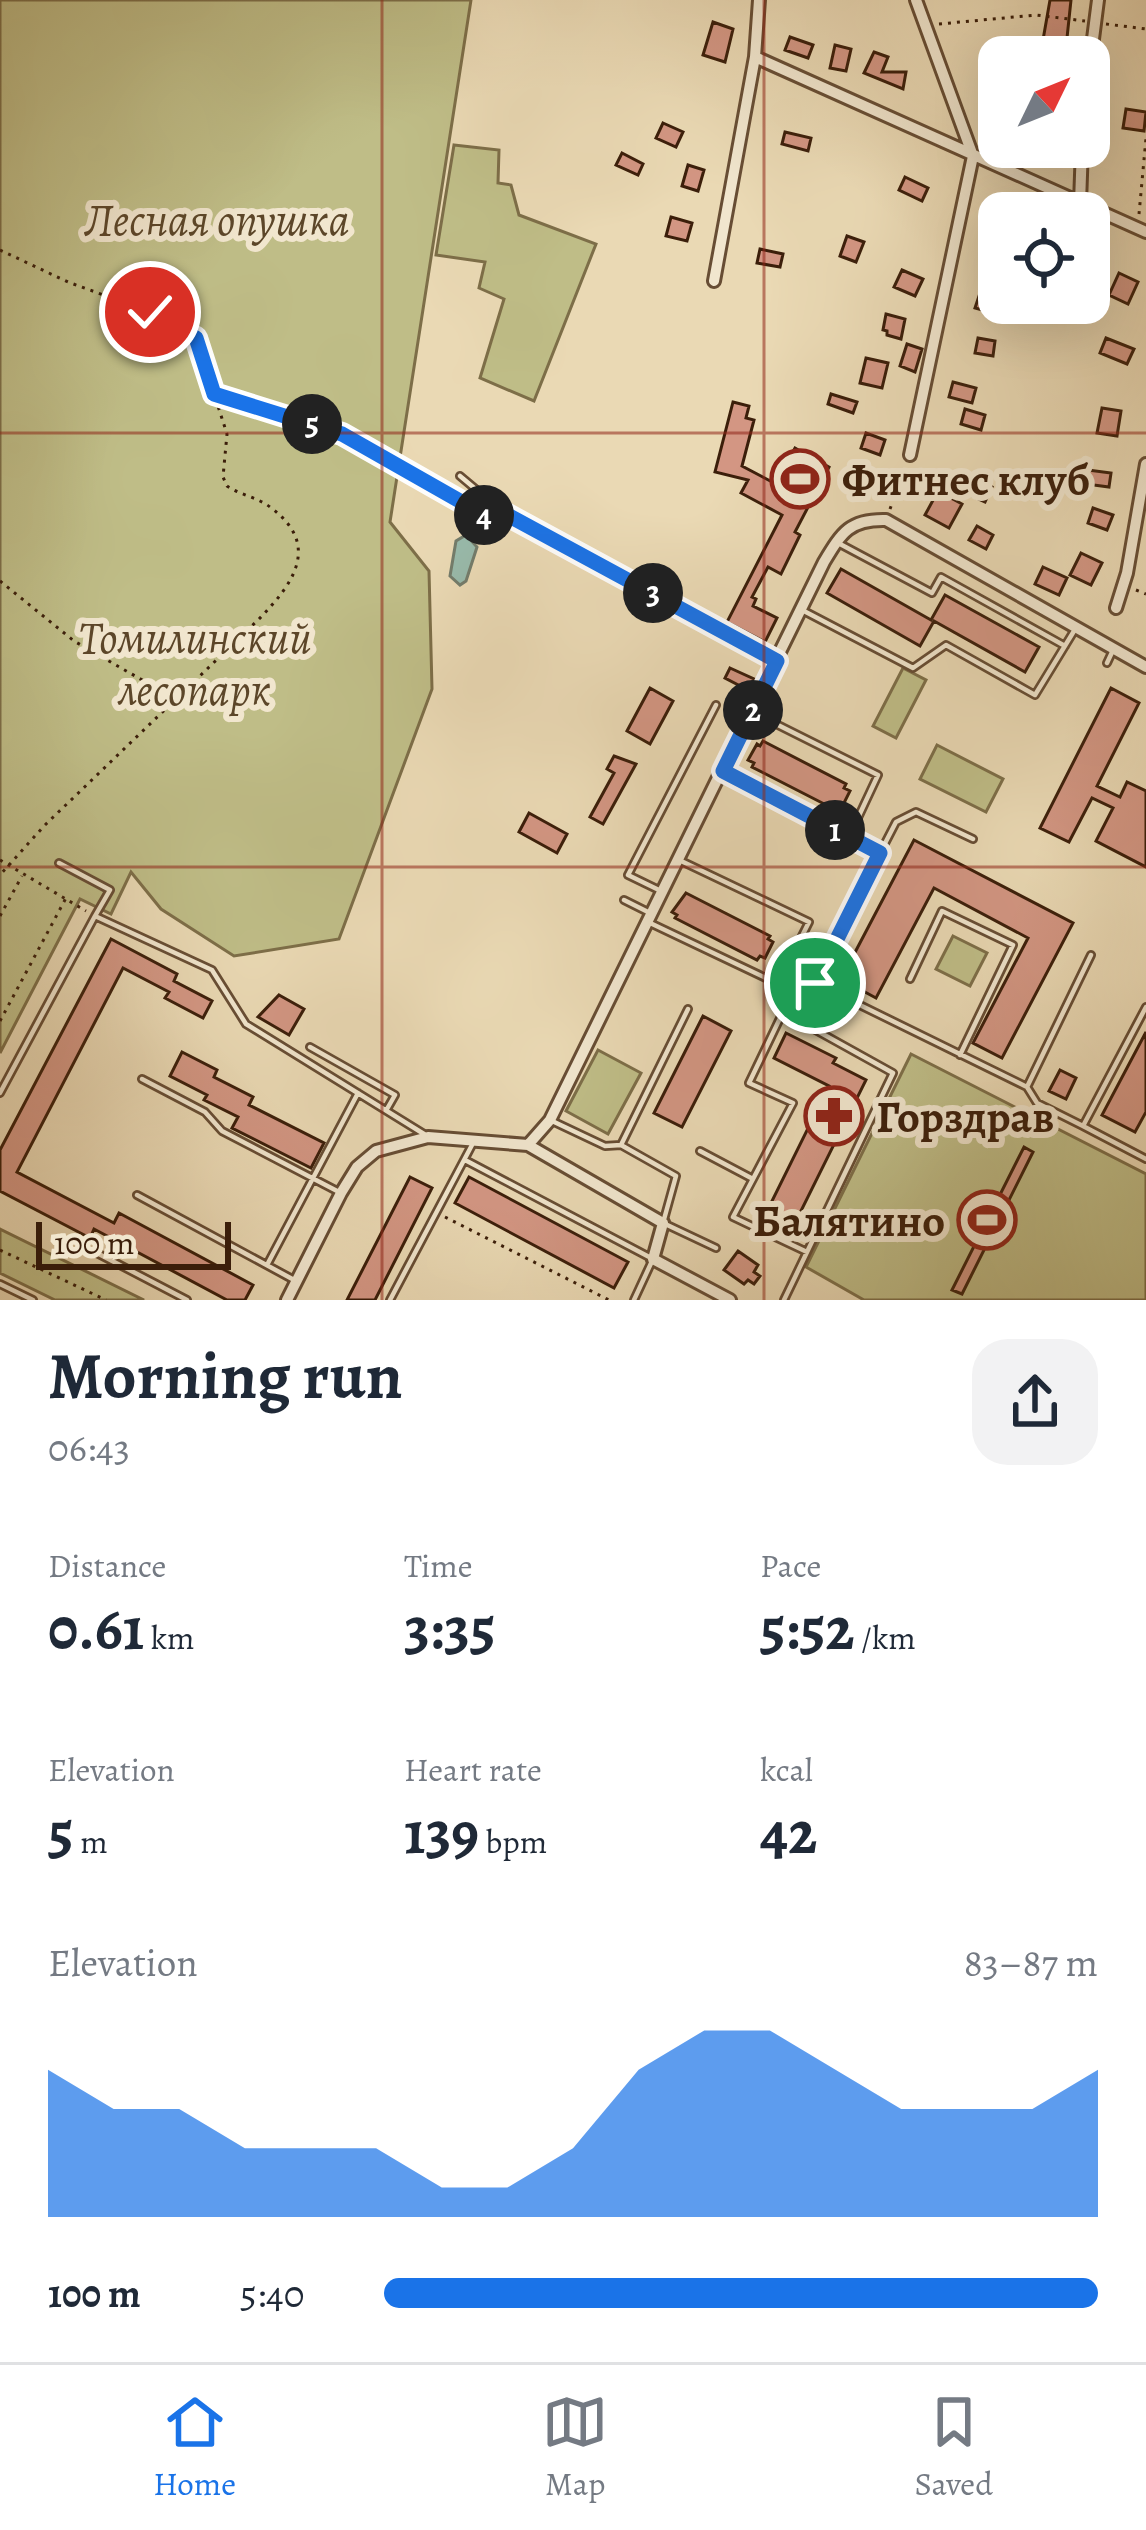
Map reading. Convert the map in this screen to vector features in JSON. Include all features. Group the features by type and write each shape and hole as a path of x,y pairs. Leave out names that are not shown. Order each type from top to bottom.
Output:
{"street":[{"path":"714,281 755,58 759,0"},
{"path":"910,455 973,155 916,0"},
{"path":"1093,36 1098,0"},
{"path":"755,58 1055,192"},
{"path":"1110,216 1142,230"},
{"path":"1116,608 1127,573 1146,464"},
{"path":"528,1145 550,1120 836,542 848,528 863,519 886,520 1146,667"},
{"path":"286,1300 357,1167 376,1151 428,1137 528,1145 663,1222 653,1258 730,1300"}],"lane":[{"path":"460,476 502,512 777,661"},
{"path":"836,542 932,592 941,577 1065,646"},
{"path":"802,610 913,668 946,645 1035,695 1077,626"},
{"path":"1107,663 1114,649"},
{"path":"663,892 628,874 716,705"},
{"path":"752,712 878,775 849,837"},
{"path":"723,771 880,853"},
{"path":"815,983 896,822 916,812 973,839"},
{"path":"679,860 808,922 778,984"},
{"path":"0,1093 110,890 59,863"},
{"path":"624,900 790,990"},
{"path":"910,979 942,911 1013,945 960,1054"},
{"path":"95,916 212,970 246,1024 428,1137"},
{"path":"1027,1087 1091,955"},
{"path":"807,1252 734,1217 793,1103 748,1083 795,976 1027,1087 1037,1103 1146,1159"},
{"path":"1083,1126 1146,1007"},
{"path":"621,1145 688,1009"},
{"path":"783,1012 893,1073 784,1300"},
{"path":"310,1047 395,1095 386,1111"},
{"path":"142,1079 206,1112 222,1131 340,1193"},
{"path":"267,1265 358,1093"},
{"path":"550,1120 605,1146 621,1145 676,1176 663,1222 716,1248"},
{"path":"390,1300 475,1140"},
{"path":"700,1151 753,1179"},
{"path":"465,1160 653,1258 634,1300"},
{"path":"137,1195 296,1281"},
{"path":"95,1252 187,1300"},
{"path":"0,1284 34,1300"}],"path":[{"path":"926,26 1036,15 1146,29"},
{"path":"1142,230 1146,138"},
{"path":"0,250 181,326 196,338 226,434 226,486 268,505 286,521 296,542 298,568 285,592 44,826 0,875"},
{"path":"214,394 342,434 495,521 502,512"},
{"path":"886,520 910,455"},
{"path":"0,580 74,641 177,700"},
{"path":"0,860 80,907"},
{"path":"0,916 23,873"},
{"path":"0,1021 66,898"},
{"path":"436,1213 609,1300"},
{"path":"0,1250 106,1300"}],"green space":[{"name":"Лесная опушка","path":"0,0 471,0 390,522 429,571 432,689 339,939 234,956 161,909 131,872 111,914 80,899 0,1053"},
{"path":"454,145 499,150 498,183 511,185 519,215 596,244 534,401 480,378 504,299 479,288 485,262 436,255"},
{"path":"903,668 926,680 896,738 873,726"},
{"path":"937,745 1003,779 986,812 920,779"},
{"path":"953,936 987,953 970,986 936,969"},
{"path":"598,1050 641,1073 608,1134 566,1111"},
{"name":"Балятино","path":"911,1054 1146,1174 1146,1300 864,1300 806,1267"},
{"path":"0,1229 144,1300 55,1300 0,1273"}],"shaded area":[{"path":"466,535 477,547 466,581 460,585 450,576 456,541"}],"building":[{"path":"1050,0 1071,0 1067,36 1044,36"},
{"path":"713,22 733,29 725,62 703,55"},
{"path":"790,37 813,45 808,58 785,50"},
{"path":"835,45 851,49 846,71 830,68"},
{"path":"874,52 888,57 882,72 906,72 903,89 864,73"},
{"path":"1126,109 1146,112 1144,131 1123,128"},
{"path":"663,123 683,132 676,147 656,138"},
{"path":"785,132 811,138 808,151 782,144"},
{"path":"622,153 643,164 638,175 616,165"},
{"path":"688,165 704,170 698,191 682,186"},
{"path":"905,177 928,188 922,201 899,190"},
{"path":"671,217 692,223 687,241 666,236"},
{"path":"847,236 864,242 856,262 840,256"},
{"path":"760,249 783,254 780,267 757,263"},
{"path":"902,270 923,279 915,296 894,287"},
{"path":"1119,273 1138,282 1128,304 1110,293"},
{"path":"886,314 905,319 901,339 883,330"},
{"path":"978,338 995,341 993,356 975,353"},
{"path":"1106,338 1134,349 1127,364 1100,353"},
{"path":"907,344 922,349 915,372 900,366"},
{"path":"866,358 888,363 882,388 860,383"},
{"path":"953,382 976,388 972,403 949,397"},
{"path":"831,394 857,402 853,413 828,404"},
{"path":"733,402 749,406 746,418 754,420 742,466 776,484 795,448 829,467 795,532 800,535 781,574 768,567 752,597 756,599 753,606 777,618 765,642 727,622 782,515 741,493 748,480 715,472"},
{"path":"1102,408 1121,411 1117,436 1097,433"},
{"path":"965,409 985,415 981,430 961,424"},
{"path":"866,433 885,440 880,455 861,448"},
{"path":"1088,470 1111,473 1109,487 1086,484"},
{"path":"966,474 992,487 985,502 959,490"},
{"path":"938,491 962,504 949,528 925,515"},
{"path":"1093,508 1113,515 1107,530 1088,523"},
{"path":"977,526 993,535 986,549 969,540"},
{"path":"1081,553 1102,563 1091,585 1070,575"},
{"path":"1043,567 1067,578 1059,595 1035,584"},
{"path":"841,569 931,620 945,595 1039,647 1025,672 934,621 920,646 827,593"},
{"path":"730,668 754,679 748,690 725,678"},
{"path":"650,688 673,701 650,744 627,731"},
{"path":"1111,688 1139,703 1097,786 1120,797 1127,782 1146,791 1146,867 1096,841 1113,808 1092,798 1069,842 1040,828"},
{"path":"763,741 846,784 844,788 850,791 842,807 836,804 834,809 752,767 754,763 748,760"},
{"path":"614,756 636,764 603,824 590,817 614,773 607,769"},
{"path":"529,813 567,834 557,853 519,832"},
{"path":"914,840 1073,923 1002,1058 973,1043 1028,938 934,888 876,998 841,979"},
{"path":"686,893 770,936 773,942 765,958 757,960 675,918 672,912"},
{"path":"111,939 177,974 174,981 212,1001 203,1018 165,998 169,992 123,968 17,1172 114,1223 119,1213 253,1285 245,1300 227,1300 94,1229 90,1238 0,1191 0,1150"},
{"path":"279,995 304,1009 289,1035 258,1017"},
{"path":"703,1016 731,1031 682,1127 654,1113"},
{"path":"1146,1032 1146,1112 1135,1132 1102,1115"},
{"path":"786,1033 836,1058 833,1063 866,1080 795,1223 768,1209 829,1086 774,1058"},
{"path":"182,1052 217,1070 214,1077 253,1097 249,1105 324,1143 311,1168 232,1128 238,1117 170,1076"},
{"path":"1060,1070 1076,1078 1066,1099 1049,1091"},
{"path":"1024,1147 1033,1152 962,1294 952,1290"},
{"path":"410,1177 432,1188 375,1300 347,1300"},
{"path":"469,1177 628,1262 614,1288 455,1203"},
{"path":"738,1251 758,1265 754,1272 760,1276 754,1284 748,1280 744,1284 724,1270"}],"place":[{"name":"Фитнес клуб","path":"800,479"},
{"name":"Горздрав","path":"834,1116"},
{"name":"Балятино","path":"987,1220"}],"route":[{"path":"150,312 196,338 214,394 342,434 495,521 502,512 777,661 723,771 880,853 815,983"}],"park label":[{"name":"Томилинский лесопарк","path":"195,663"}]}
